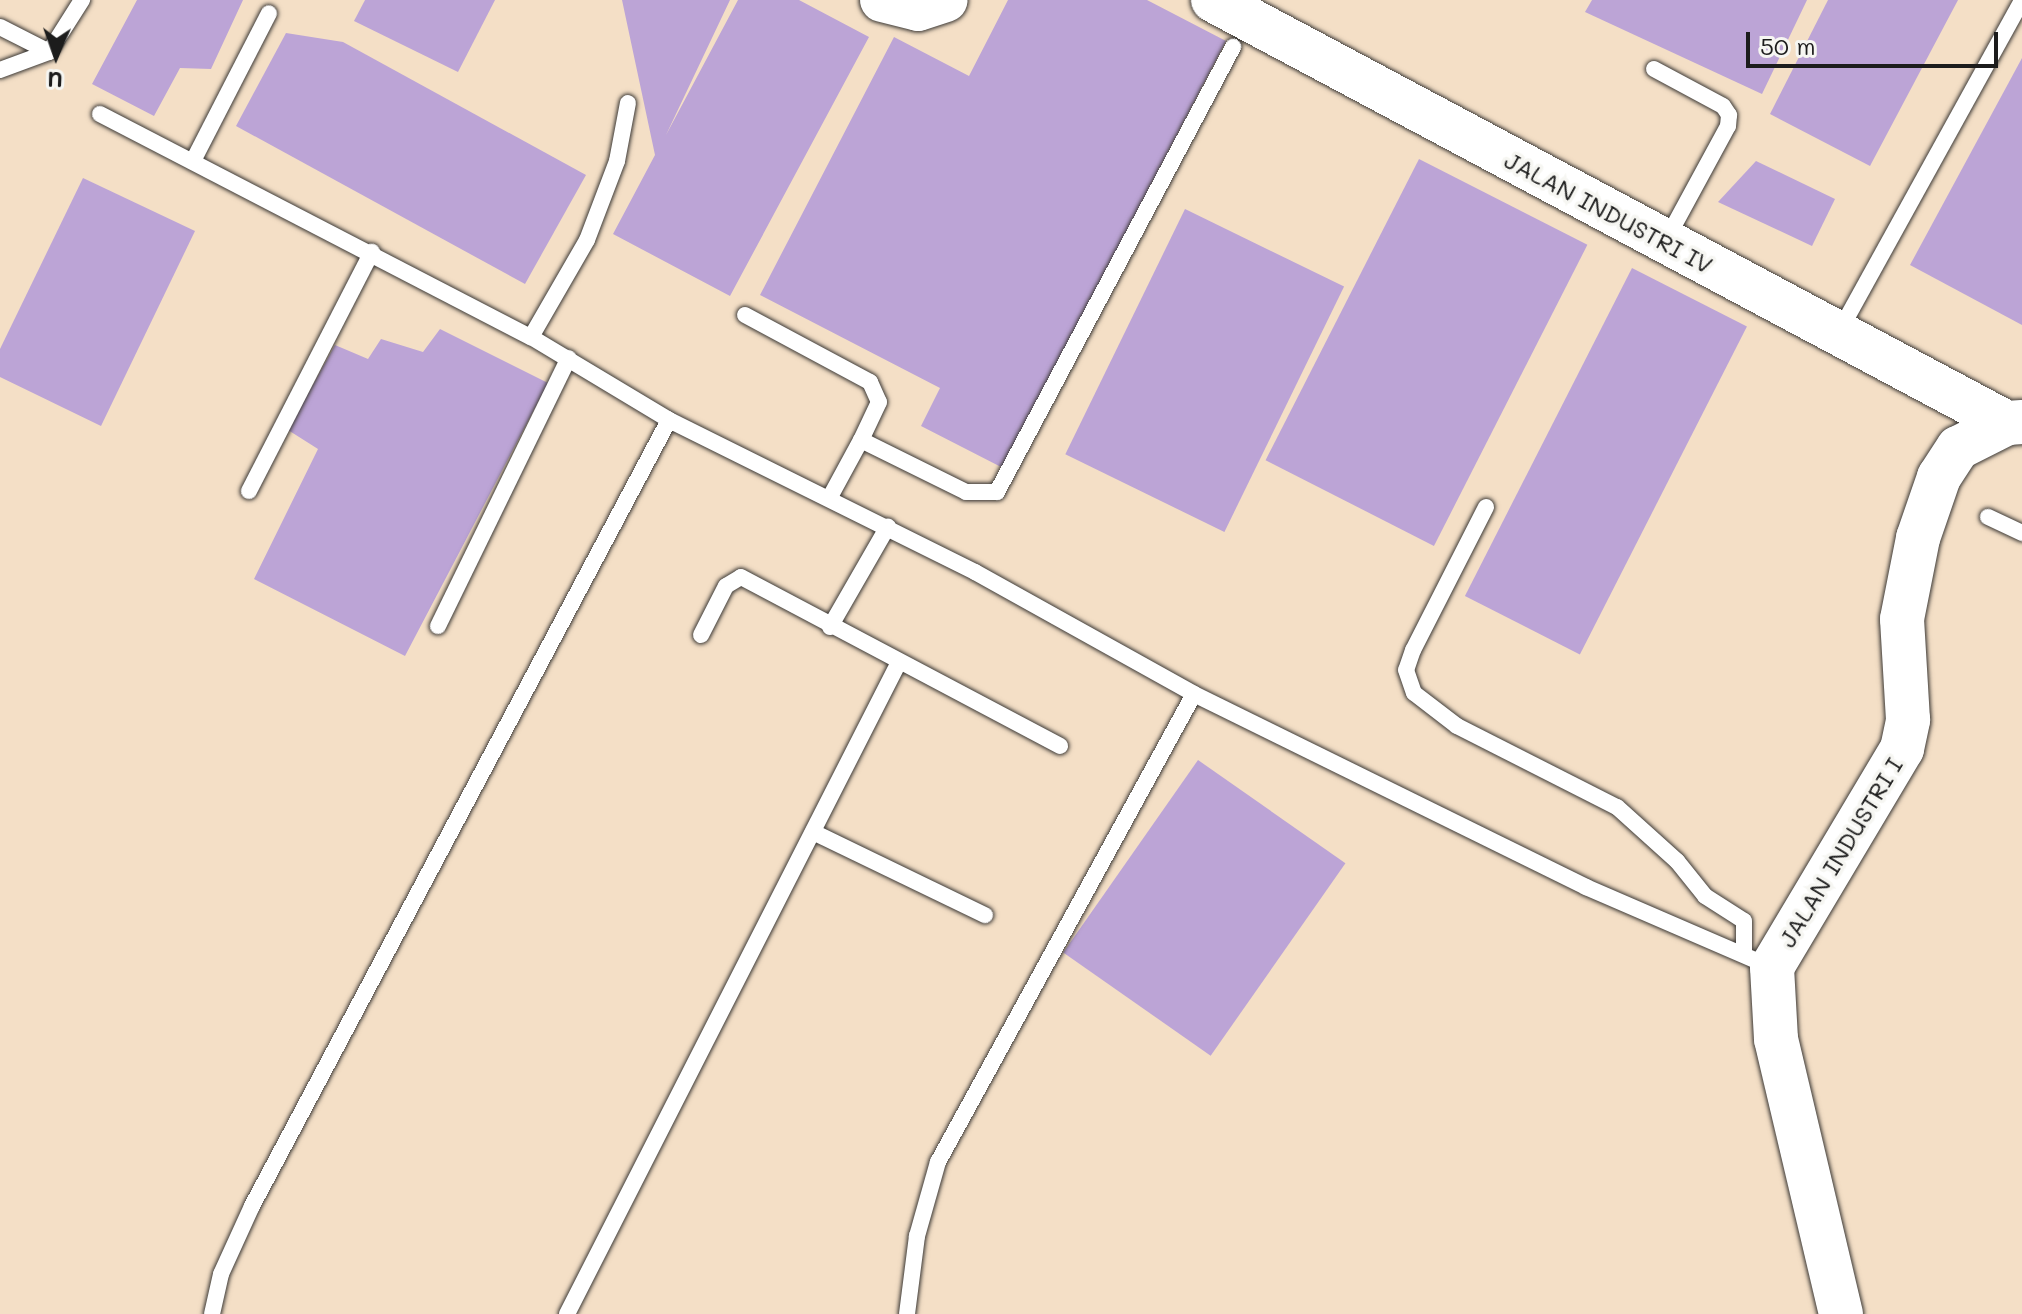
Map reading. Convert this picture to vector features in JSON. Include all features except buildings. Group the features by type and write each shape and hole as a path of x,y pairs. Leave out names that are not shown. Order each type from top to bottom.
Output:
{"main road":[{"path":"882,0 918,9 946,0"},
{"name":"JALAN INDUSTRI IV","path":"1213,0 1838,333 2014,422"},
{"name":"JALAN INDUSTRI I","path":"1841,1314 1758,959 1902,749 1908,720 1902,619 1918,538 1939,477 1958,448 2014,422"}],"lane":[{"path":"0,70 49,52 80,4 62,0"},
{"path":"1838,333 2022,0"},
{"path":"193,161 269,13"},
{"path":"0,27 49,52"},
{"path":"861,440 966,492 997,492 1233,47"},
{"path":"1654,69 1723,106 1729,115 1728,126 1665,241"},
{"path":"531,337 587,240 617,161 628,103"},
{"path":"100,114 372,252 569,358 669,420 888,526 1194,694 1586,887 1758,959"},
{"path":"249,491 372,252"},
{"path":"745,315 870,382 879,402 830,497"},
{"path":"438,626 569,358"},
{"path":"212,1314 221,1274 252,1206 669,420"},
{"path":"1486,507 1413,650 1406,670 1414,693 1457,726 1617,807 1677,861 1705,896 1744,921 1758,959"},
{"path":"1988,517 2022,533"},
{"path":"830,627 888,526"},
{"path":"701,635 726,586 741,577 830,627 1060,746"},
{"path":"567,1314 899,662"},
{"path":"907,1314 917,1236 938,1162 1194,694"},
{"path":"813,832 985,915"}]}
